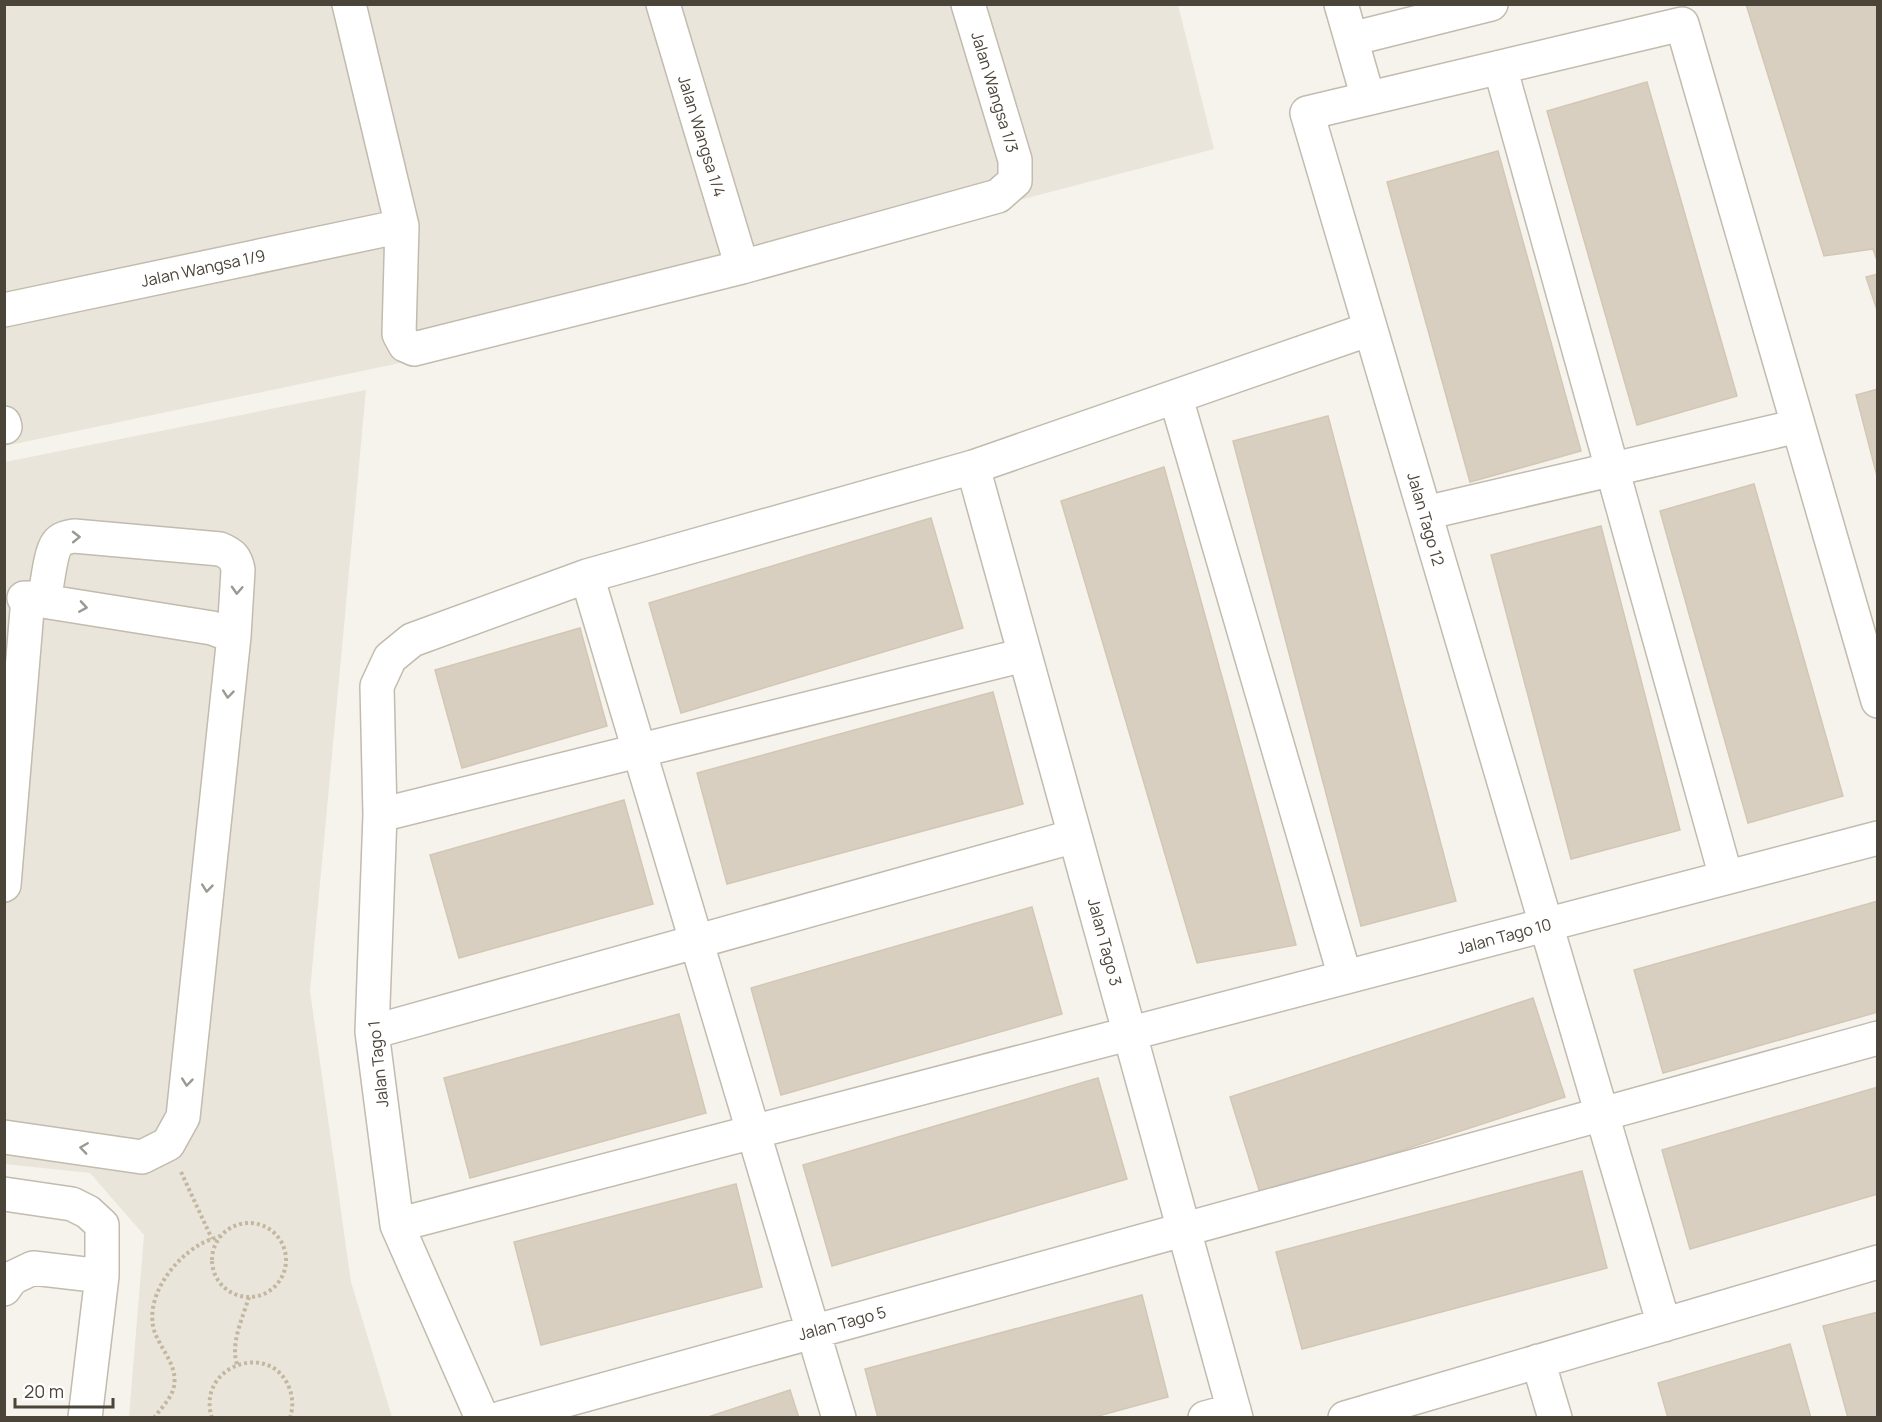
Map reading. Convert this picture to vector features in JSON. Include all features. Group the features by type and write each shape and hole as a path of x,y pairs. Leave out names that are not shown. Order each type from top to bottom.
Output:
{"street":[{"path":"349,4 402,226 399,334 405,345 414,349 741,267"},
{"name":"Jalan Wangsa 1/4","path":"663,4 741,267"},
{"name":"Jalan Wangsa 1/3","path":"741,267 998,196 1014,181 1015,159 968,4"},
{"path":"1341,4 1368,98 1682,24 1878,701"},
{"path":"1352,39 1491,4"},
{"path":"1500,67 1726,877"},
{"name":"Jalan Tago 12","path":"1368,98 1306,113 1664,1325"},
{"name":"Jalan Wangsa 1/9","path":"4,310 402,226"},
{"path":"839,1418 587,576 973,467 1370,329"},
{"path":"1176,398 1345,977"},
{"path":"1425,513 1798,426"},
{"name":"Jalan Tago 3","path":"973,467 1184,1229 1225,1415"},
{"path":"4,885 25,598 57,543 74,536 220,549 230,553 236,561 238,570 234,636 183,1118 168,1144 142,1156 4,1137"},
{"name":"Jalan Tago 1","path":"482,1418 397,1225 372,1032 380,815 377,686 390,658 412,640 587,576"},
{"path":"25,598 212,628 234,636"},
{"path":"380,815 1024,654"},
{"path":"372,1032 1075,836"},
{"name":"Jalan Tago 10","path":"397,1225 1878,838"},
{"name":"Jalan Tago 5","path":"501,1418 1878,1038"},
{"path":"4,1194 72,1204 88,1212 102,1225 102,1276 85,1418"},
{"path":"1345,1418 1878,1262"},
{"path":"4,1289 12,1278 33,1268 102,1276"},
{"path":"1538,1361 1555,1418"}],"path":[{"path":"168,1144 212,1239"},
{"path":"154,1418 168,1400 174,1387 174,1372 155,1332 151,1317 160,1286 176,1264 201,1243 220,1236 236,1225 249,1223 261,1225 272,1231 281,1241 285,1253 285,1266 281,1278 273,1288 261,1295 249,1297 236,1295 225,1288 217,1278 212,1266 212,1254 220,1236"},
{"path":"237,1364 234,1356 235,1346 249,1297"},
{"path":"212,1418 210,1396 215,1382 224,1371 237,1364 252,1362 266,1365 278,1372 288,1383 292,1397 290,1418"}],"shaded area":[{"path":"4,5 1178,5 1214,149 400,363 5,446"},
{"path":"366,390 310,991 351,1282 392,1417 129,1417 144,1235 90,1173 5,1164 5,462"}],"building":[{"path":"1746,4 1878,4 1878,263 1873,249 1824,256"},
{"path":"1647,82 1737,396 1637,425 1547,111"},
{"path":"1498,151 1581,451 1470,482 1387,182"},
{"path":"1878,274 1878,313 1866,277"},
{"path":"1878,389 1878,480 1856,395"},
{"path":"1328,416 1456,901 1361,926 1233,441"},
{"path":"1164,467 1296,945 1197,963 1061,501"},
{"path":"1754,484 1843,796 1748,823 1660,511"},
{"path":"931,518 963,628 681,713 649,603"},
{"path":"1601,526 1680,830 1571,859 1491,555"},
{"path":"580,628 607,726 462,768 435,670"},
{"path":"993,692 1023,804 727,884 697,773"},
{"path":"624,800 653,904 459,958 430,855"},
{"path":"1878,901 1878,1012 1663,1073 1634,970"},
{"path":"1032,907 1062,1014 781,1095 751,988"},
{"path":"1533,998 1565,1097 1261,1196 1230,1097"},
{"path":"679,1014 706,1113 470,1178 444,1078"},
{"path":"1098,1078 1127,1179 832,1266 803,1165"},
{"path":"1878,1087 1878,1194 1690,1249 1662,1150"},
{"path":"1582,1171 1607,1268 1302,1349 1276,1252"},
{"path":"736,1184 762,1287 541,1345 514,1242"},
{"path":"1142,1295 1168,1397 1091,1418 878,1418 865,1369"},
{"path":"1878,1312 1878,1418 1848,1418 1823,1326"},
{"path":"1790,1344 1811,1418 1668,1418 1658,1383"},
{"path":"790,1390 799,1418 705,1418"}]}
